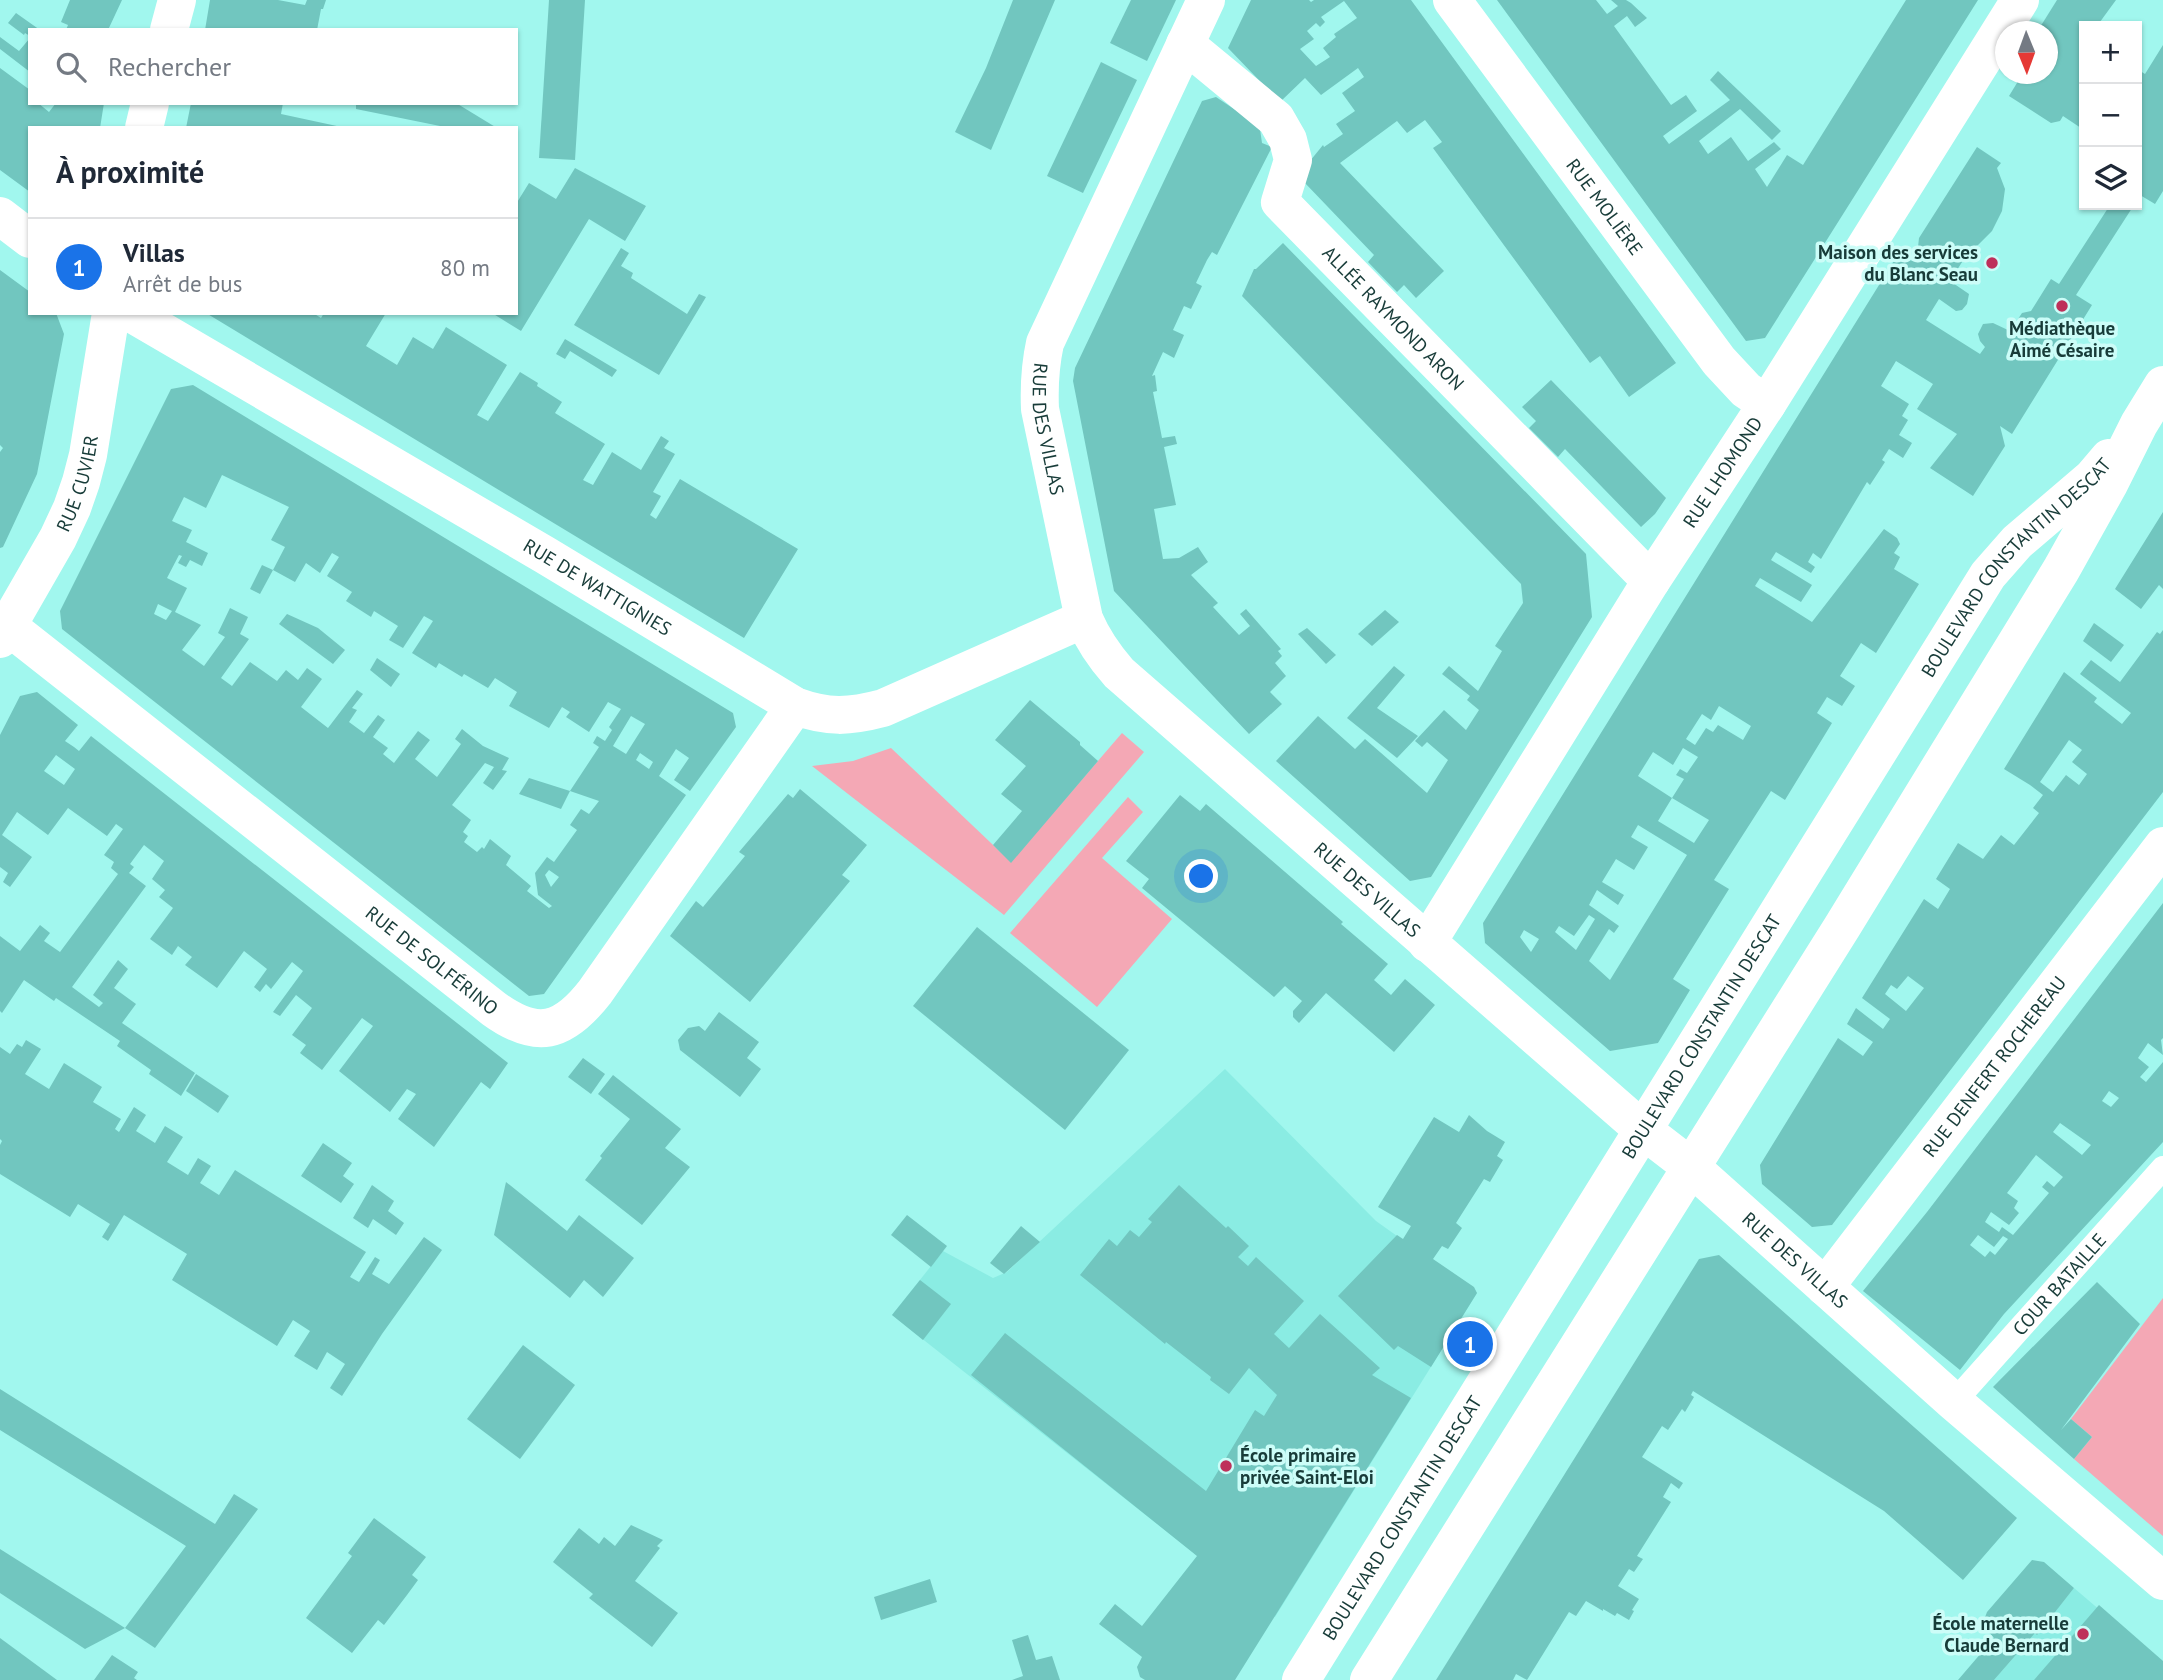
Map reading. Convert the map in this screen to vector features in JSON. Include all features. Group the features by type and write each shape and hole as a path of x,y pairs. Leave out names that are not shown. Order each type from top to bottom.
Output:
{"street":[{"path":"170,28 177,0"},
{"name":"RUE DES VILLAS","path":"1206,0 1045,343 1040,363 1040,410 1084,619 1091,636 1119,673 1643,1130 1691,1167 1954,1402 2163,1581"},
{"name":"RUE MOLIÈRE","path":"1452,0 1719,361 1746,390 1767,404"},
{"name":"RUE LHOMOND","path":"1427,943 1651,581 1767,404 2020,0"},
{"name":"ALLÉE RAYMOND ARON","path":"1185,44 1276,119 1288,139 1293,160 1280,202 1651,581"},
{"path":"144,126 150,105"},
{"path":"0,216 28,237"},
{"name":"RUE CUVIER","path":"2,628 58,538 72,508 88,455 111,315"},
{"name":"RUE DE WATTIGNIES","path":"134,315 545,555 795,706 831,716 856,715 883,708 1084,619"},
{"name":"BOULEVARD CONSTANTIN DESCAT","path":"1369,1680 1842,927 2061,570 2138,425 2163,385"},
{"name":"BOULEVARD CONSTANTIN DESCAT","path":"1301,1680 1988,576 2017,542 2092,478 2138,425"},
{"name":"RUE DE SOLFÉRINO","path":"2,628 506,1018 524,1026 543,1029 561,1024 579,1013 795,706"},
{"name":"RUE DENFERT ROCHEREAU","path":"1825,1287 2163,846"}],"lane":[{"name":"COUR BATAILLE","path":"1954,1402 2163,1168"}],"shaded area":[{"path":"1122,733 1144,752 1004,915 812,766 853,761 891,748 1011,862"},
{"path":"1128,797 1143,812 1102,858 1172,919 1097,1007 1010,933"},
{"name":"École primaire privée Saint-Eloi","path":"1225,1069 1376,1221 1477,1293 1275,1617 892,1315 943,1251 993,1278 1007,1272"},
{"path":"2163,1298 2163,1536 2074,1459 2092,1437 2071,1419"},
{"name":"École maternelle Claude Bernard","path":"2074,1588 2163,1664 2163,1680 1994,1680 2035,1633 2037,1634"}],"building":[{"path":"70,0 122,0 109,28 67,28 68,25 61,22"},
{"path":"210,0 278,0 305,5 307,0 326,0 321,9 317,28 205,28"},
{"path":"549,0 585,0 575,160 539,158"},
{"path":"1013,0 1055,0 991,150 955,132 986,68"},
{"path":"1131,0 1176,0 1147,61 1110,43"},
{"path":"1251,0 1411,0 1676,363 1629,397 1600,356 1590,363 1433,148 1442,142 1425,120 1407,133 1397,121 1340,163 1444,271 1416,298 1404,285 1397,292 1368,262 1374,255 1304,182 1310,161 1323,145 1324,147 1343,134 1336,124 1355,111 1342,93 1364,77 1358,68 1321,95 1305,78 1280,102 1228,48","holes":["1344,1 1357,18 1334,34 1336,37 1323,48 1330,57 1316,66 1300,49 1314,39 1307,31 1316,23 1320,27 1325,22 1321,17"]},
{"path":"1497,0 1596,0 1607,14 1618,6 1611,0 1626,0 1631,3 1647,18 1635,27 1627,16 1614,26 1671,105 1686,95 1697,111 1663,136 1669,144 1730,100 1710,80 1718,71 1781,131 1772,140 1740,109 1699,141 1708,154 1731,137 1748,161 1774,142 1781,149 1755,169 1767,187 1787,155 1803,165 1906,0 1978,0 1765,338 1746,341"},
{"path":"2057,0 2116,0 2101,21 2079,21 2079,127 2063,116 2060,121 2051,123 2009,96 2016,84 2058,84 2058,21 2044,21"},
{"path":"16,13 37,28 28,28 28,35 24,35 8,23"},
{"path":"0,37 19,51 28,40 28,70 0,49"},
{"path":"2163,45 2163,191 2155,204 2142,196 2142,72 2145,74"},
{"path":"1101,62 1137,80 1083,193 1047,176"},
{"path":"0,68 28,89 28,105 40,105 49,112 54,105 104,105 100,126 28,126 28,191 0,170"},
{"path":"1216,97 1255,123 1260,129 1262,143 1272,147 1217,255 1212,252 1207,260 1196,283 1202,286 1191,309 1184,306 1173,330 1184,335 1174,358 1163,352 1152,376 1155,375 1157,391 1153,392 1162,438 1175,436 1177,444 1164,447 1176,505 1154,509 1163,559 1179,558 1198,547 1208,562 1191,575 1218,603 1213,607 1239,635 1250,626 1240,614 1246,609 1281,649 1278,651 1282,656 1275,663 1286,676 1270,692 1282,704 1249,734 1114,591 1073,381 1075,368 1202,101"},
{"path":"191,105 283,105 281,114 337,126 186,126"},
{"path":"356,105 459,105 494,126 440,126 356,109"},
{"path":"1977,147 2001,163 1997,168 2005,189 2002,211 1992,231 1971,248 1950,281 1969,294 1967,304 1962,310 1956,311 1939,299 1926,320 1980,354 1985,347 1978,334 1983,324 1993,323 2010,331 2022,313 2031,311 2051,279 2059,284 2107,210 2131,210 2076,295 2092,305 2012,434 2000,426 2005,446 1973,496 1930,468 1957,434 1917,409 1933,384 1896,361 1881,386 1909,404 1902,416 1908,420 1899,435 1912,443 1903,458 1889,449 1882,460 1885,462 1870,485 1867,482 1821,559 1813,553 1808,562 1815,567 1811,573 1776,552 1771,560 1812,585 1801,602 1760,578 1755,586 1812,622 1884,529 1897,538 1900,544 1894,553 1900,557 1894,569 1919,584 1876,653 1861,643 1840,676 1855,686 1842,706 1827,697 1817,713 1832,723 1785,800 1771,791 1714,880 1729,889 1673,979 1690,990 1658,1043 1610,1051 1485,943 1483,923 1897,256 1913,261 1915,258 1920,262 1925,255 1918,247 1919,238","holes":["1719,706 1751,726 1743,740 1718,725 1713,732 1706,728 1695,745 1686,739 1702,714 1711,720","1683,748 1698,757 1687,773 1680,769 1676,775 1684,779 1672,798 1638,776 1653,752 1673,765","1672,798 1709,820 1694,843 1658,821","1638,825 1687,855 1610,980 1589,961 1609,929 1614,933 1619,926 1589,905 1597,890 1618,905 1624,895 1602,882 1616,859 1634,870 1648,847 1631,837","1589,915 1595,919 1576,950 1555,932 1559,926 1574,936","1524,930 1539,939 1531,952 1520,937"]},
{"path":"575,168 646,206 625,241 589,219 521,331 495,315 518,315 518,201 529,183 556,199"},
{"path":"1283,243 1586,554 1592,617 1431,877 1410,881 1276,761 1318,716 1355,749 1365,739 1427,793 1448,760 1427,742 1422,747 1415,741 1444,710 1466,730 1479,710 1467,700 1470,696 1442,674 1449,666 1478,691 1502,651 1495,646 1523,603 1521,584 1242,296 1254,269"},
{"path":"621,248 629,253 621,266 633,273 631,278 687,314 699,294 706,297 659,375 574,325"},
{"path":"0,270 28,291 28,315 57,315 64,334 37,474 3,547 0,548 0,452 3,448 0,445"},
{"path":"209,315 316,315 321,318 323,315 385,315 366,346 397,365 413,337 433,349 446,327 507,365 477,415 488,421 520,372 562,402 555,413 605,444 583,480 593,485 612,452 641,470 661,436 669,441 664,448 675,454 653,492 661,496 650,515 656,519 680,479 798,549 744,638"},
{"path":"565,339 617,370 612,377 570,351 565,359 556,354"},
{"path":"1551,380 1666,498 1655,514 1641,527 1565,449 1558,457 1529,428 1536,421 1522,407"},
{"path":"193,385 733,713 736,727 690,791 674,780 689,758 676,749 659,776 686,795 544,994 529,996 62,629 60,611 171,389","holes":["222,475 289,507 271,540 285,547 273,570 295,582 306,563 320,573 332,553 339,557 327,576 352,592 346,601 371,617 374,611 398,626 389,640 403,648 424,616 433,621 412,653 436,668 439,663 488,688 495,678 517,692 509,706 549,728 562,707 570,712 566,717 589,732 608,702 621,709 609,727 612,730 605,741 597,736 593,743 599,747 570,791 599,801 589,814 581,809 570,825 577,830 554,862 547,857 535,873 538,895 552,906 549,908 527,891 531,886 506,865 511,856 490,839 484,849 482,847 477,852 464,842 468,836 463,832 471,820 452,805 485,763 494,767 483,783 493,790 507,771 502,770 509,758 483,746 462,729 455,739 461,744 437,777 415,759 430,740 418,731 394,763 383,754 388,748 373,737 385,720 378,715 364,733 349,722 357,710 352,708 363,694 357,690 328,728 301,707 322,679 307,668 298,680 286,670 277,681 250,662 232,686 221,678 249,639 240,634 248,617 230,608 218,633 225,637 204,666 182,650 201,625 175,612 187,588 167,578 179,555 182,556 178,563 186,567 190,560 202,566 208,553 186,542 192,530 172,521 184,497 206,508","158,604 172,611 166,620 154,614","631,716 645,724 626,754 613,746","640,753 653,762 649,769 636,760","549,870 559,877 551,887 545,875"]},
{"path":"2163,512 2163,589 2159,585 2141,609 2115,589"},
{"path":"262,565 273,570 260,594 250,589"},
{"path":"1385,610 1399,622 1372,646 1358,634"},
{"path":"287,614 318,628 345,650 333,664 279,624"},
{"path":"2094,623 2124,645 2111,662 2083,641"},
{"path":"1307,628 1336,655 1326,664 1298,634"},
{"path":"2163,630 2163,792 1832,1225 1812,1227 1762,1184 1760,1165 1838,1038 1863,1056 1873,1042 1847,1024 1856,1008 1883,1029 1890,1019 1862,998 1924,899 1938,909 1950,889 1936,879 1958,843 1983,859 2001,835 2014,845 2039,813 2033,808 2043,795 2004,769 2064,672 2097,698 2094,702 2122,724 2131,713 2080,674 2091,660 2120,682 2157,632 2160,634","holes":["2069,740 2082,750 2072,762 2087,774 2079,785 2066,775 2053,792 2040,782","1908,976 1924,988 1906,1011 1885,994 1891,985 1897,989"]},
{"path":"377,658 400,674 391,687 370,670"},
{"path":"1394,666 1405,675 1377,708 1418,736 1397,758 1347,718"},
{"path":"37,692 78,725 65,741 79,751 91,736 508,1063 490,1089 481,1082 434,1147 398,1119 416,1094 407,1089 390,1112 339,1071 373,1026 362,1018 322,1070 300,1053 306,1045 292,1035 312,1008 296,995 280,1016 273,1012 303,971 292,962 271,989 266,984 260,992 254,987 267,969 244,951 217,988 185,965 192,957 178,946 172,955 150,939 173,908 159,897 165,890 152,879 164,861 144,845 130,864 134,867 129,873 146,886 72,987 99,1007 103,1003 93,995 118,960 128,969 114,988 136,1004 122,1023 195,1073 181,1096 149,1074 151,1070 117,1046 120,1041 24,980 2,1013 0,936 20,951 40,925 50,933 44,941 60,952 118,874 111,868 114,862 104,855 123,829 116,824 107,836 68,808 48,835 17,812 2,835 32,857 10,887 3,882 8,873 0,867 0,735 20,696","holes":["56,755 75,769 64,785 44,771"]},
{"path":"1030,700 1080,742 1098,761 1011,863 993,845 1022,811 1001,794 1026,766 995,740"},
{"path":"529,778 570,791 561,809 519,794"},
{"path":"800,789 867,845 842,875 850,881 750,1002 670,936 696,901 703,907 745,856 739,852 788,794 793,798"},
{"path":"1180,795 1200,811 1206,804 1388,964 1374,980 1391,995 1405,979 1435,1005 1394,1052 1326,993 1299,1023 1293,1017 1293,1011 1302,1001 1285,986 1274,997 1142,888 1149,879 1126,861"},
{"path":"2163,903 2163,1055 2148,1043 2138,1058 2149,1067 2140,1077 2146,1082 2163,1062 2163,1142 2004,1314 1960,1370 1863,1291 1927,1212","holes":["2109,1091 2119,1098 2111,1107 2102,1101","2060,1123 2091,1145 2082,1155 2053,1132","2036,1155 2063,1177 2054,1187 2047,1181 2042,1187 2049,1193 2013,1235 2002,1227 1999,1232 1985,1222 1991,1212 2009,1225 2019,1213 2014,1208 2018,1201 2007,1193","1978,1235 1994,1247 2003,1236 2008,1239 1995,1255 1990,1251 1985,1257 1970,1245"]},
{"path":"977,927 1129,1050 1065,1130 913,1006"},
{"path":"719,1012 759,1042 747,1058 761,1069 740,1097 680,1050 678,1040 688,1028 699,1026 705,1031"},
{"path":"26,1040 41,1049 25,1074 49,1089 64,1063 102,1087 93,1102 121,1119 115,1129 119,1132 134,1107 146,1115 136,1131 155,1143 165,1126 183,1137 167,1162 188,1175 198,1158 211,1166 200,1183 219,1195 235,1170 366,1252 350,1277 359,1282 375,1257 380,1260 372,1274 389,1284 424,1237 442,1250 342,1396 330,1388 345,1364 327,1352 317,1370 294,1356 310,1331 293,1320 277,1346 172,1280 187,1254 124,1215 108,1241 102,1237 110,1224 78,1204 70,1217 0,1174 0,1047 10,1054 17,1044 22,1047"},
{"path":"583,1058 605,1074 591,1094 568,1077"},
{"path":"196,1074 229,1096 218,1113 186,1091"},
{"path":"613,1075 681,1129 665,1148 690,1167 642,1225 585,1180 602,1158 600,1156 630,1119 598,1094"},
{"path":"1469,1115 1505,1142 1497,1156 1503,1160 1490,1182 1484,1179 1456,1223 1462,1228 1448,1249 1442,1246 1433,1259 1474,1287 1477,1293 1431,1367 1398,1346 1394,1350 1338,1296 1397,1235 1403,1239 1411,1226 1378,1207 1434,1117 1459,1132"},
{"path":"323,1143 352,1163 343,1176 354,1184 341,1203 301,1176"},
{"path":"506,1182 567,1231 579,1215 634,1258 603,1297 584,1280 570,1298 494,1235"},
{"path":"372,1185 394,1201 388,1211 404,1223 396,1235 373,1219 368,1228 353,1218"},
{"path":"1179,1185 1249,1246 1238,1257 1248,1266 1256,1257 1304,1301 1274,1334 1289,1348 1320,1314 1380,1368 1372,1375 1411,1398 1235,1680 1145,1680 1140,1677 1137,1667 1142,1657 1099,1624 1115,1604 1142,1626 1197,1556 971,1375 1005,1333 1206,1491 1255,1410 1264,1416 1277,1395 1249,1368 1229,1394 1080,1275 1109,1239 1117,1246 1130,1230 1139,1237 1152,1222 1148,1219"},
{"path":"907,1215 947,1246 931,1267 891,1235"},
{"path":"1021,1226 1040,1242 1004,1274 990,1263"},
{"path":"1719,1255 2017,1518 1963,1580 1884,1511 1693,1391 1691,1395 1694,1397 1685,1412 1682,1409 1668,1430 1662,1426 1642,1457 1683,1483 1679,1489 1671,1483 1663,1497 1671,1502 1637,1556 1643,1559 1634,1572 1629,1569 1618,1586 1639,1599 1629,1620 1617,1613 1615,1616 1603,1611 1586,1601 1576,1616 1569,1612 1527,1680 1516,1674 1513,1680 1436,1680 1699,1259"},
{"path":"920,1280 951,1304 923,1340 892,1315"},
{"path":"2097,1282 2140,1324 2061,1430 2071,1419 2092,1437 2074,1459 1993,1387"},
{"path":"523,1345 575,1385 520,1459 467,1419"},
{"path":"0,1389 215,1524 234,1494 258,1509 155,1648 125,1628 186,1546 0,1430"},
{"path":"374,1518 426,1557 412,1575 418,1580 384,1625 378,1620 352,1653 306,1618 352,1556 348,1553"},
{"path":"631,1525 663,1540 635,1581 678,1613 652,1647 589,1598 593,1594 553,1562 579,1528 599,1544 604,1537 615,1546"},
{"path":"0,1549 125,1628 85,1649 0,1593"},
{"path":"2032,1560 2044,1562 2074,1588 2037,1635 2035,1633 1994,1680 1958,1680 1994,1638 1986,1629 1984,1620 1987,1612"},
{"path":"930,1579 937,1602 881,1620 874,1597"},
{"name":"École maternelle Claude Bernard","path":"2099,1605 2163,1661 2163,1680 2034,1680"},
{"path":"1028,1635 1036,1660 1052,1656 1060,1680 1012,1680 1023,1676 1012,1640"},
{"path":"0,1638 57,1680 0,1680"},
{"path":"112,1655 138,1672 134,1678 137,1680 94,1680"}],"place":[{"name":"Maison des services du Blanc Seau","path":"1992,263"},
{"name":"Médiathèque Aimé Césaire","path":"2062,306"},
{"name":"Villas","path":"1470,1344"},
{"name":"École primaire privée Saint-Eloi","path":"1226,1466"},
{"name":"École maternelle Claude Bernard","path":"2083,1634"}]}
